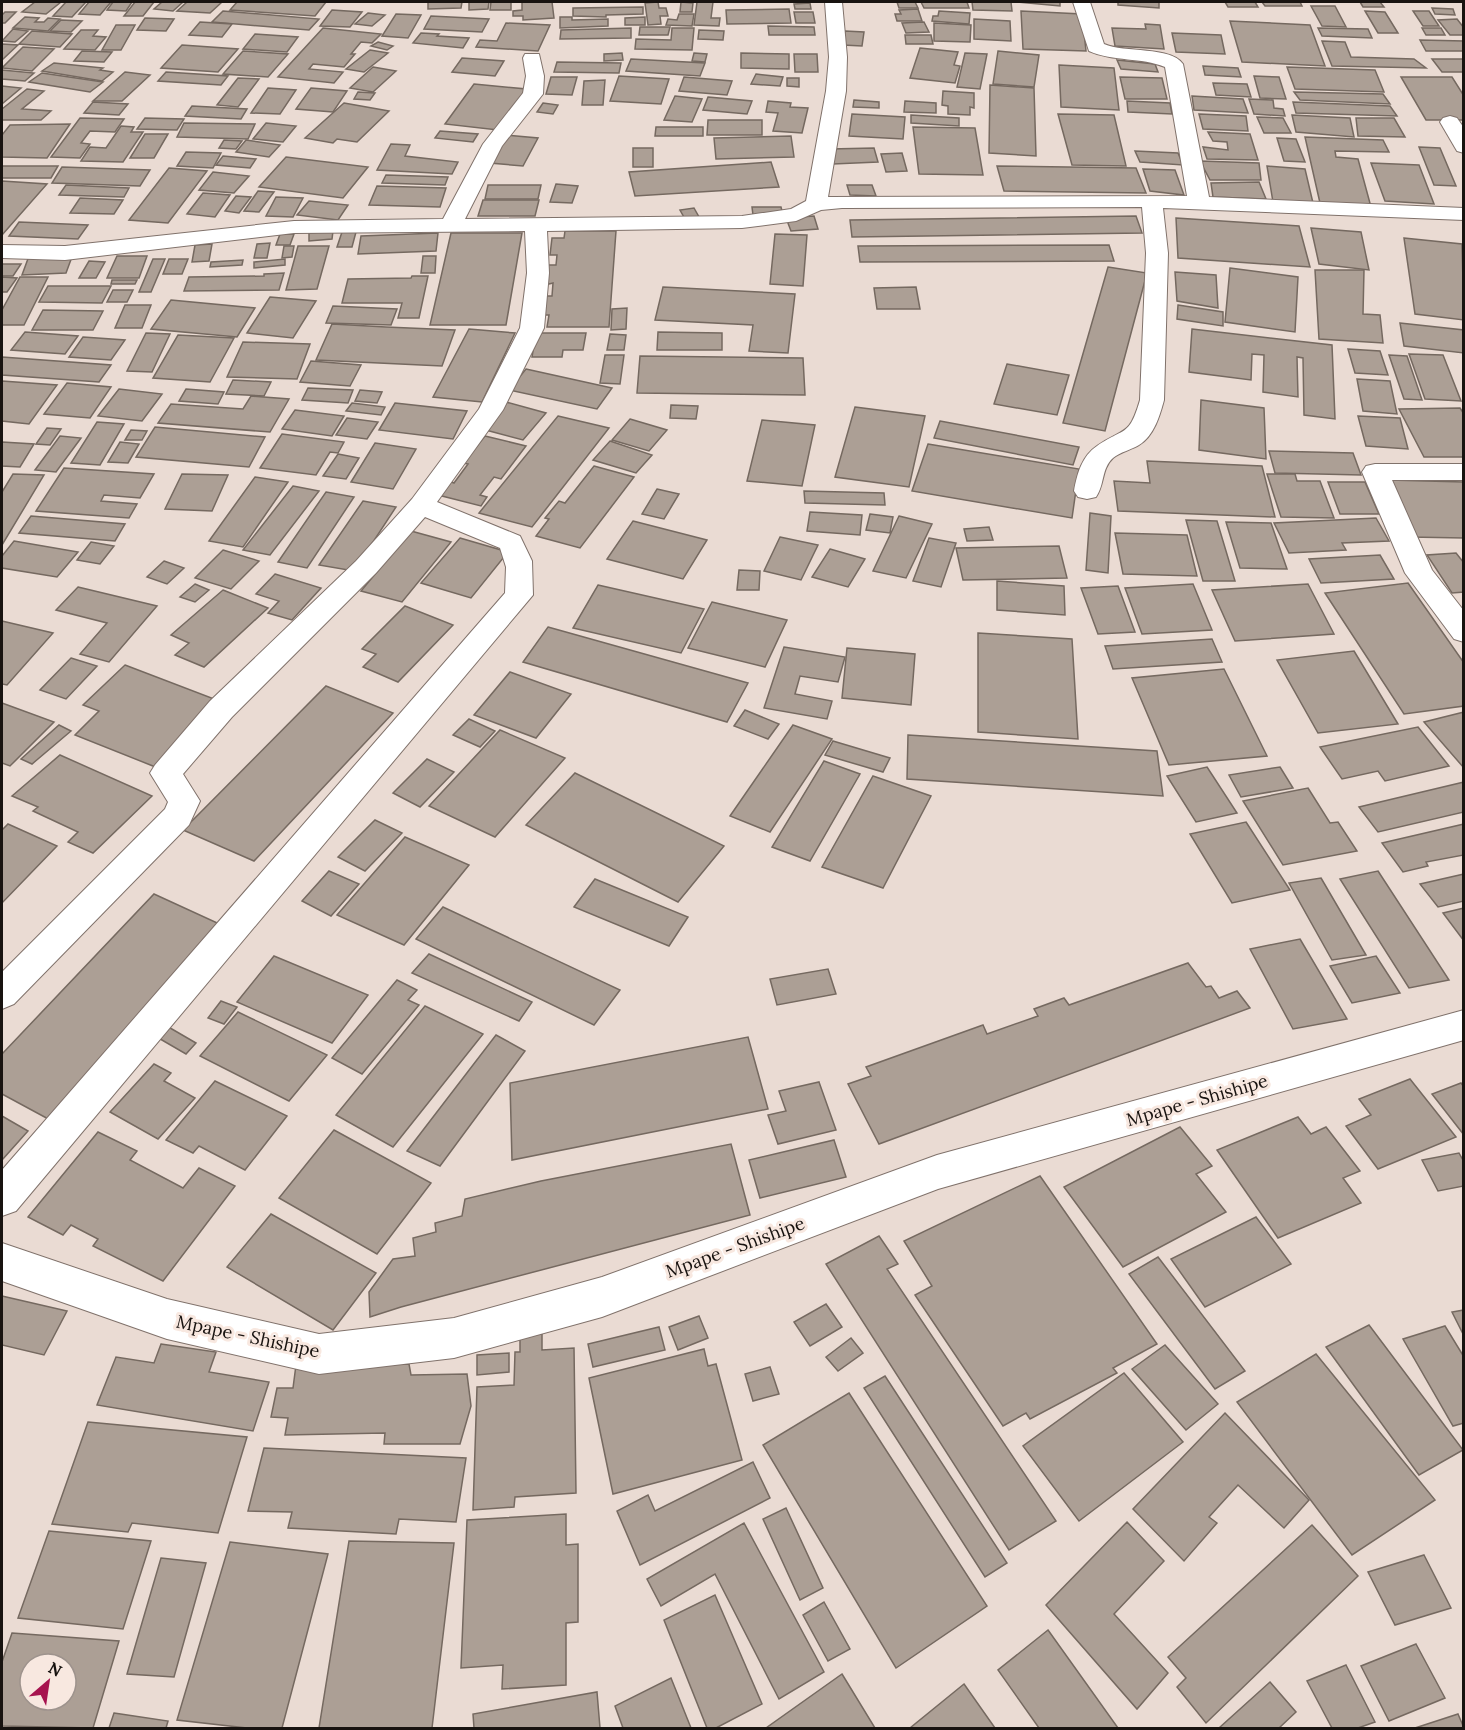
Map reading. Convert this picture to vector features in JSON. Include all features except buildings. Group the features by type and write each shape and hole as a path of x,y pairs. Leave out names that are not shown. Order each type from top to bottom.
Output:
{"street":[{"path":"816,204 836,91 838,57 832,2"},
{"path":"1082,2 1096,47 1109,52 1152,56 1174,64 1199,202"},
{"path":"451,225 493,144 533,94 535,76 532,58"},
{"path":"1450,122 1464,147"},
{"path":"1087,491 1091,470 1104,452 1133,438 1147,419 1152,400 1157,253 1152,208 1154,201"},
{"path":"2,251 65,253 294,227 742,222 796,214 816,204 842,202 1154,201 1464,214"},
{"path":"2,994 178,816 184,801 166,773 221,710 366,567 421,505 491,410 532,328 538,273 537,224"},
{"path":"1464,472 1375,472 1419,573 1464,632"},
{"path":"2,1198 519,596 520,564 517,552 510,542 421,505"},
{"name":"Mpape - Shishipe","path":"2,1262 167,1319 319,1354 454,1338 602,1297 937,1172 1464,1026"}]}
